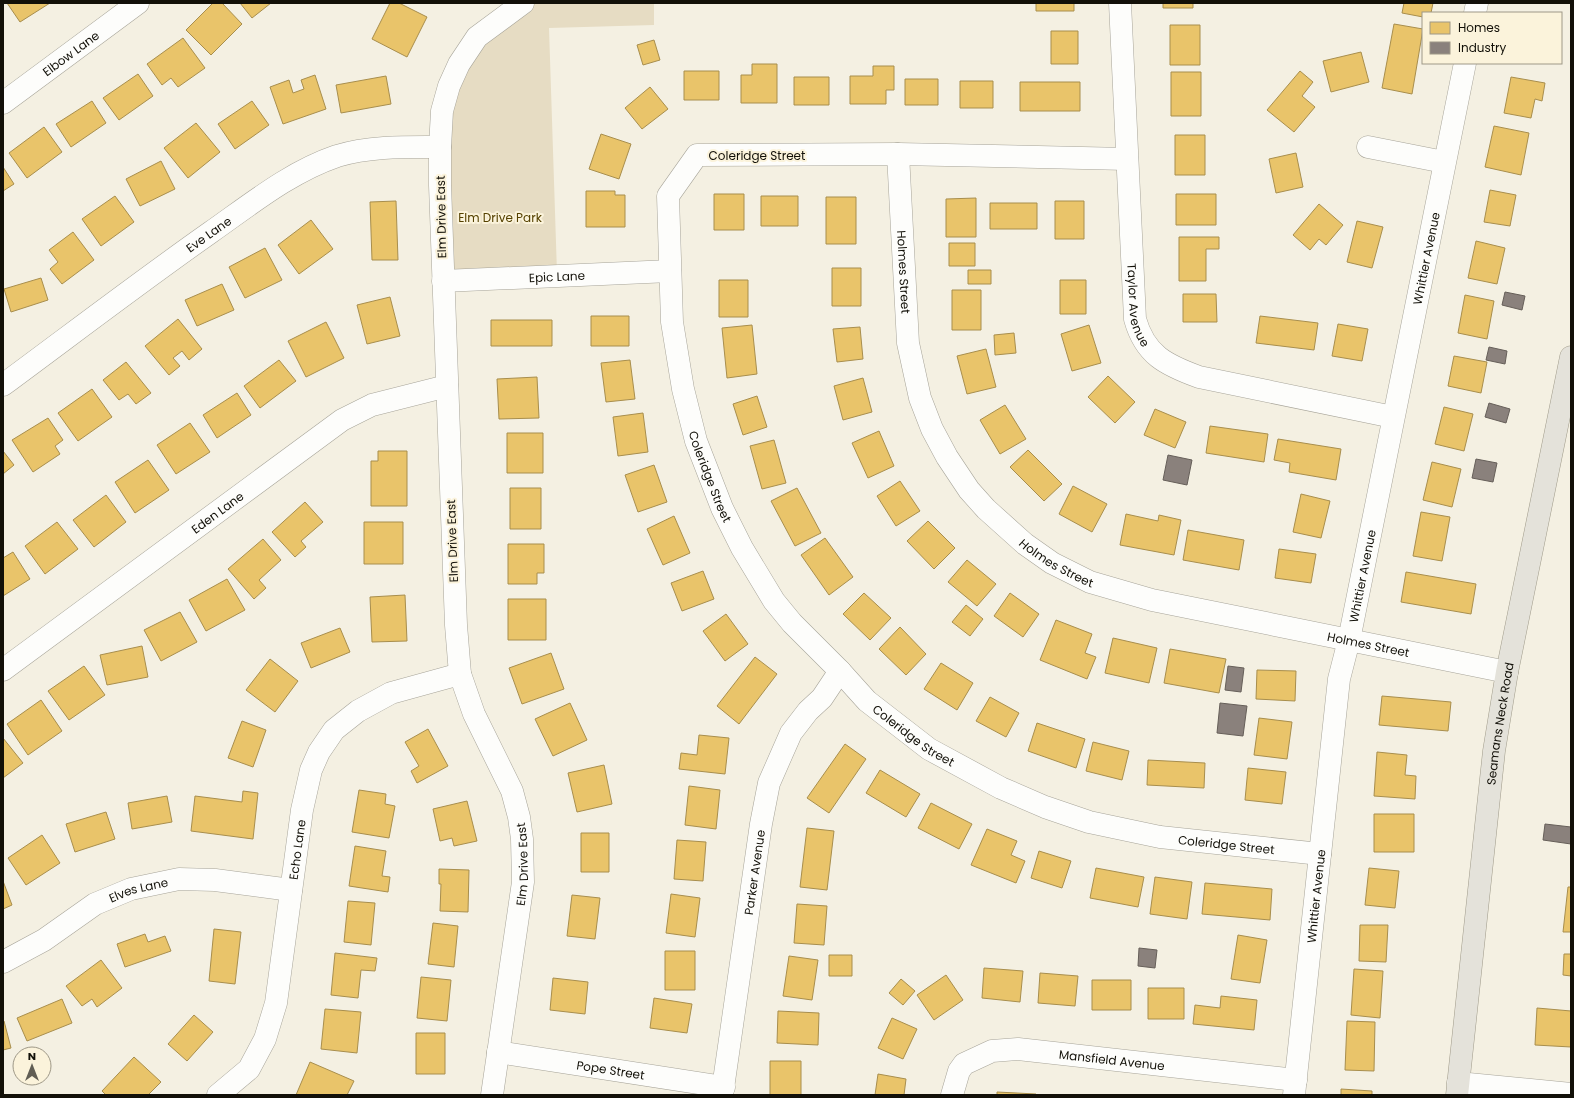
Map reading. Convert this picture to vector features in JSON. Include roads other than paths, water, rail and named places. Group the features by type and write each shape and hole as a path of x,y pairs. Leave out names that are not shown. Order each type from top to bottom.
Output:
{"main road":[{"name":"Seamans Neck Road","path":"1458,1089 1494,751 1508,672 1571,357"}],"street":[{"name":"Elbow Lane","path":"3,103 138,3"},
{"name":"Elm Drive East","path":"492,1095 522,882 522,839 519,817 512,791 474,714 460,674 456,625 443,280 440,147 442,111 449,86 459,64 477,38 523,3"},
{"name":"Taylor Avenue","path":"1120,3 1135,319 1139,334 1155,355 1174,368 1199,377 1393,417"},
{"name":"Whittier Avenue","path":"1295,1087 1339,679 1349,640 1465,64"},
{"name":"Eve Lane","path":"3,385 168,263 278,185 307,168 338,156 385,147 440,147"},
{"path":"1368,147 1444,162"},
{"name":"Coleridge Street","path":"1127,159 898,154 697,155 668,196 672,322 683,389 696,440 722,508 742,548 774,601 792,624 840,671 867,701 929,749 1002,788 1045,807 1089,822 1160,837 1320,854"},
{"name":"Holmes Street","path":"898,154 908,343 920,398 932,429 947,458 969,490 986,509 1025,544 1052,563 1090,582 1152,600 1508,672"},
{"name":"Epic Lane","path":"443,280 670,271"},
{"name":"Eden Lane","path":"3,670 342,420 372,405 447,386"},
{"name":"Parker Avenue","path":"723,1091 761,824 769,784 791,733 808,711 822,698 840,671"},
{"name":"Echo Lane","path":"218,1095 249,1069 265,1040 276,1003 302,810 311,770 319,752 334,730 358,711 391,693 460,674"},
{"name":"Elves Lane","path":"3,962 44,940 95,904 132,889 179,879 215,880 291,890"},
{"name":"Mansfield Avenue","path":"952,1095 959,1071 964,1064 992,1051 1018,1049 1295,1087"},
{"name":"Pope Street","path":"498,1052 723,1091"},
{"path":"1458,1089 1571,1094"}],"park label":[{"name":"Elm Drive Park","path":"500,217"}]}
